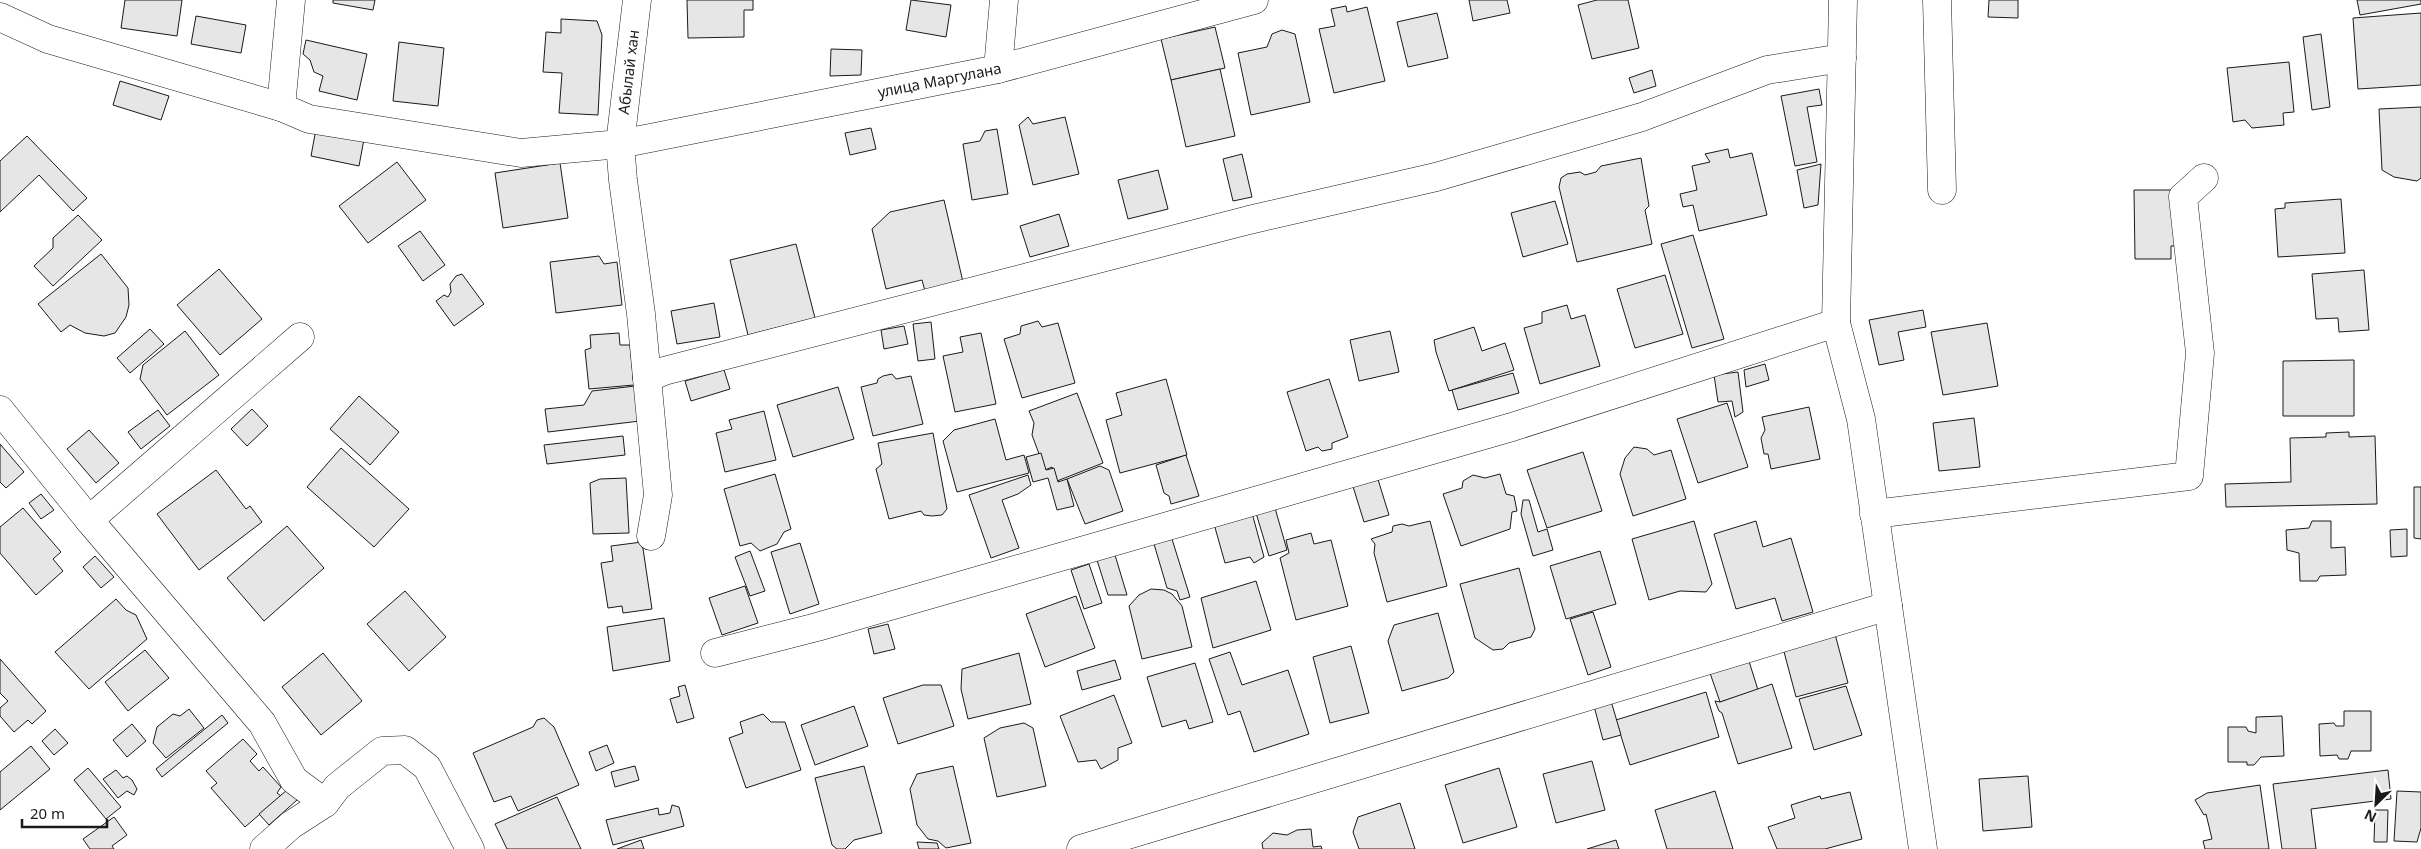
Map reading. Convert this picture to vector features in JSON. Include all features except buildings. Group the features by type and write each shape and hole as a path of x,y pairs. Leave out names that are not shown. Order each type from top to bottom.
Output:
{"street":[{"path":"281,107 291,0"},
{"name":"Абылай хан","path":"637,0 620,144 641,314 658,495 650,536"},
{"path":"998,69 1004,0"},
{"name":"улица Маргулана","path":"0,17 48,40 281,107 309,119 521,153 620,144 998,69 1254,0"},
{"path":"1843,0 1836,323 1861,419 1923,849"},
{"path":"1937,0 1942,190"},
{"path":"647,378 664,371 1240,222 1436,178 1642,117 1767,70 1842,58"},
{"path":"1874,514 2190,476 2200,353 2183,197 2204,178"},
{"path":"715,653 817,627 1512,427 1836,323"},
{"path":"89,520 300,337"},
{"path":"0,410 89,520 262,723 294,780 325,803"},
{"path":"1081,849 1888,606"},
{"path":"264,849 291,826 325,803 337,787 382,751 406,750 427,767 470,849"}]}
